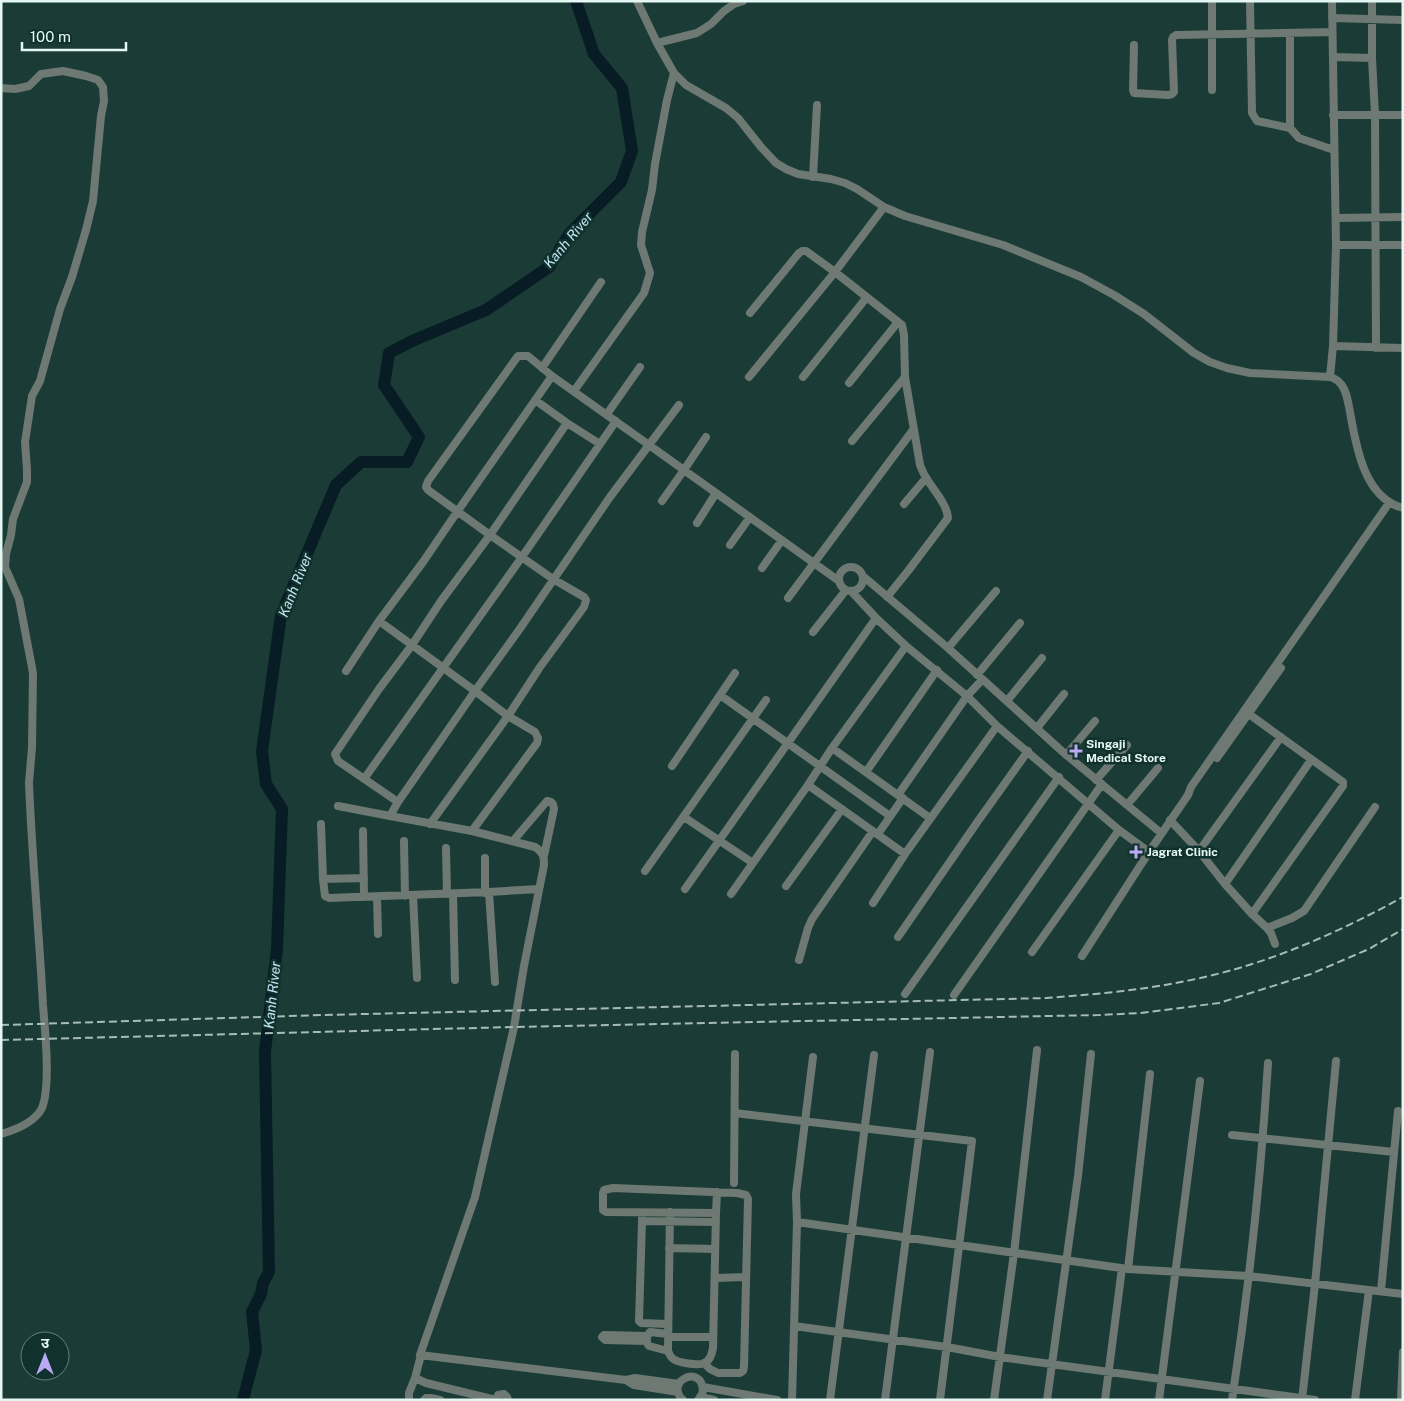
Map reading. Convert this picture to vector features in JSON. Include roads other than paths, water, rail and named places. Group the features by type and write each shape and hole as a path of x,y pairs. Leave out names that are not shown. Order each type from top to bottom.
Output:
{"street":[{"path":"637,1 674,73 686,85 726,108 738,118 761,146 786,170 845,183 858,189 884,207 905,216 1003,246 1081,277 1129,304 1194,353 1210,362 1227,368 1250,372 1330,377 1341,383 1345,390 1354,434 1366,476 1380,496 1391,504 1403,508"},
{"path":"657,43 697,33 711,24 734,4 743,1"},
{"path":"1212,1 1212,90"},
{"path":"1250,1 1252,113 1257,121 1290,128 1299,138 1334,150"},
{"path":"1330,377 1333,346 1336,245 1332,1"},
{"path":"1372,1 1375,115 1376,348"},
{"path":"1332,18 1403,20"},
{"path":"1134,45 1134,93 1172,94 1174,92 1172,40 1176,35 1332,32"},
{"path":"1290,33 1290,128"},
{"path":"1333,57 1372,58"},
{"path":"1,88 29,86 41,74 63,71 98,80 103,87 104,101 93,201 40,381 32,396 25,442 27,482 13,519 6,554 5,567 19,599 33,673 32,747 29,784 45,1038 46,1087 41,1108 34,1118 15,1130 1,1134"},
{"path":"574,391 644,293 649,280 650,273 641,245 642,232 652,190 654,164 674,73"},
{"path":"813,177 817,104"},
{"path":"1333,115 1403,115"},
{"path":"749,377 835,272 884,207"},
{"path":"1336,218 1403,218"},
{"path":"1336,245 1403,245"},
{"path":"750,313 798,253 806,251 867,296 904,328 905,376 920,465 948,513 948,518 887,597"},
{"path":"542,368 601,282"},
{"path":"803,377 867,296"},
{"path":"849,383 898,322"},
{"path":"1333,346 1403,348"},
{"path":"430,824 584,607 586,600 457,512 428,490 426,484 515,359 518,356 528,356 552,376 839,581 841,586 906,646 967,696 997,726 1119,830 1149,852"},
{"path":"607,414 640,367"},
{"path":"346,671 379,621 423,562 552,376"},
{"path":"852,442 905,376"},
{"path":"535,400 600,444"},
{"path":"390,816 610,497 679,405"},
{"path":"364,779 616,421"},
{"path":"398,802 338,761 335,754 567,423"},
{"path":"788,598 913,430"},
{"path":"662,501 706,437"},
{"path":"904,504 926,478"},
{"path":"697,523 716,493"},
{"path":"1082,956 1188,795 1191,787 1247,712 1391,504"},
{"path":"730,545 750,517"},
{"path":"762,568 782,540"},
{"path":"839,581 839,576 843,569 852,566 860,570 864,577 948,648 1066,755 1161,834"},
{"path":"813,632 848,591 860,587 864,577"},
{"path":"948,648 996,591"},
{"path":"685,889 876,618"},
{"path":"379,621 508,716 535,732 538,738 537,743 472,832"},
{"path":"799,960 812,919 875,832 890,816 967,696 1020,623"},
{"path":"731,894 832,748 906,646"},
{"path":"1007,701 1042,658"},
{"path":"866,772 937,670"},
{"path":"672,766 735,673"},
{"path":"1037,728 1064,694"},
{"path":"720,695 890,816"},
{"path":"644,871 766,700"},
{"path":"1247,712 1343,782 1343,786 1252,914"},
{"path":"1066,755 1094,721"},
{"path":"873,902 904,854 997,726"},
{"path":"1199,851 1281,737"},
{"path":"954,995 1088,804 1099,782 1126,745"},
{"path":"832,748 930,818"},
{"path":"898,937 1028,751"},
{"path":"1225,884 1311,760"},
{"path":"1127,805 1158,768"},
{"path":"905,994 1059,778"},
{"path":"808,785 904,854"},
{"path":"409,1400 420,1355 475,1197 514,1027 554,809 552,802 547,801 513,841"},
{"path":"338,806 513,841 535,847 542,851 544,856"},
{"path":"1267,928 1304,911 1375,807"},
{"path":"786,886 842,809"},
{"path":"684,817 753,863"},
{"path":"1170,820 1199,851 1225,884 1267,928 1275,944"},
{"path":"321,824 323,879 325,896 329,898 487,893 539,889"},
{"path":"1032,952 1119,830"},
{"path":"362,831 364,897"},
{"path":"404,841 417,978"},
{"path":"446,848 455,980"},
{"path":"485,858 495,982"},
{"path":"323,879 364,878"},
{"path":"377,897 378,934"},
{"path":"994,1400 1014,1253 1037,1050"},
{"path":"885,1400 930,1052"},
{"path":"734,1183 735,1054"},
{"path":"1047,1400 1078,1176 1091,1054"},
{"path":"830,1400 874,1055"},
{"path":"792,1400 797,1222 796,1194 813,1057"},
{"path":"1302,1399 1316,1284 1336,1061"},
{"path":"1232,1400 1263,1138 1268,1063"},
{"path":"1105,1400 1125,1268 1150,1074"},
{"path":"1159,1400 1200,1081"},
{"path":"1381,1291 1398,1111"},
{"path":"734,1113 972,1141 940,1400"},
{"path":"1232,1135 1394,1152"},
{"path":"670,1212 670,1221 669,1248 668,1351 673,1359 680,1362 702,1363 718,1373 740,1374 744,1367 748,1199 746,1195 612,1188 604,1190 603,1193 603,1210 605,1212 670,1221 716,1222"},
{"path":"695,1378 702,1363 711,1356 717,1192"},
{"path":"642,1216 670,1212 716,1213"},
{"path":"642,1216 639,1321 641,1324 668,1324"},
{"path":"797,1222 1125,1268 1248,1276 1403,1294"},
{"path":"669,1248 715,1249"},
{"path":"715,1278 746,1277"},
{"path":"1355,1400 1369,1290"},
{"path":"794,1326 947,1347 1000,1357 1315,1400"},
{"path":"668,1351 648,1345 648,1333 653,1332 668,1336 713,1337"},
{"path":"619,1338 647,1339"},
{"path":"1400,1400 1403,1352"},
{"path":"421,1355 626,1380 635,1378 680,1384 689,1377 700,1381 703,1387 699,1398 714,1400"},
{"path":"680,1362 679,1395 684,1400"},
{"path":"415,1378 426,1383 496,1400 498,1395 502,1394 506,1395 508,1400"},
{"path":"703,1387 777,1400"},
{"path":"424,1400 430,1398 440,1400"}],"waterway":[{"name":"Kanh River","path":"243,1400 256,1350 252,1312 269,1272 265,1052 277,949 282,809 266,784 262,751 281,615 336,485 361,462 407,462 419,437 384,385 389,353 412,341 486,310 549,267 570,233 621,182 632,151 622,88 594,54 576,1"}],"railway":[{"path":"1,1025 323,1015 1046,998 1087,995 1189,981 1259,962 1332,933 1403,897"},
{"path":"1,1040 1140,1013 1219,1003 1311,974 1369,949 1403,929"}],"place":[{"name":"Singaji Medical Store","path":"1076,751"},
{"name":"Jagrat Clinic","path":"1136,852"}]}
